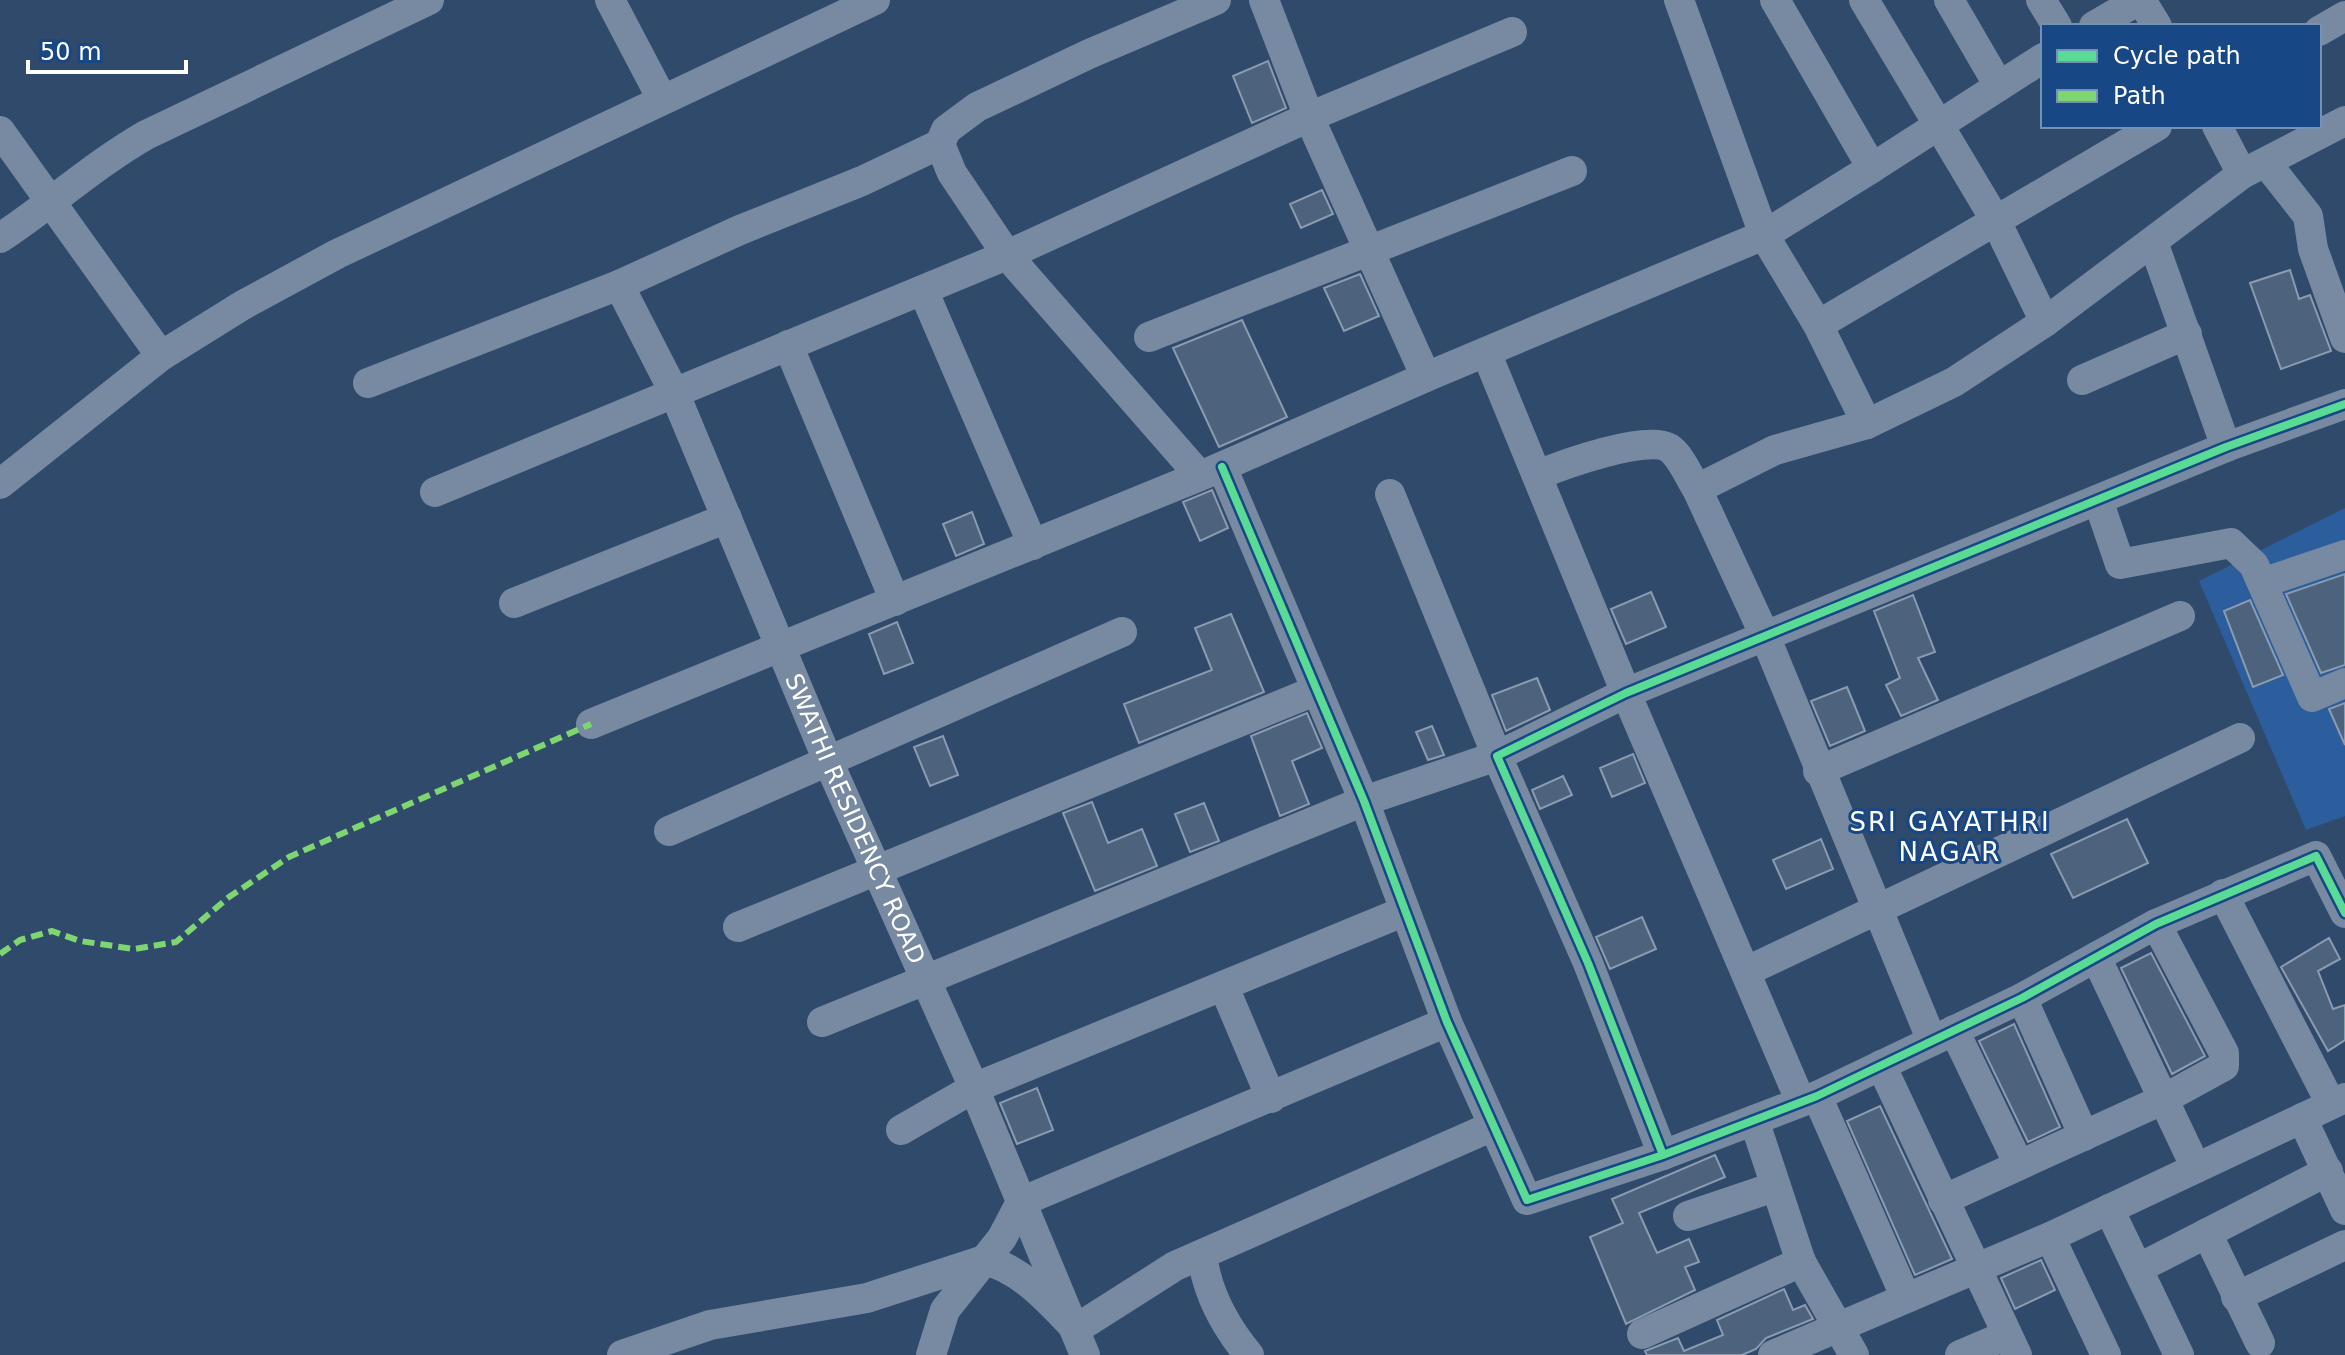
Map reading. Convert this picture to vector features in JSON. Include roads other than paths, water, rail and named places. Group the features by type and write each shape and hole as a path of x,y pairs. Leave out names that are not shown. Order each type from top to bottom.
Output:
{"street":[{"path":"0,238 52,204 106,158 146,135 429,0"},
{"path":"610,0 662,99"},
{"path":"0,484 161,356 243,305 337,254 875,0"},
{"path":"368,383 619,285 740,230 862,181 940,144 946,130 977,107 1089,54 1216,0"},
{"path":"1264,0 1309,117 1426,377"},
{"path":"1680,0 1764,235 1818,325 1867,424"},
{"path":"1775,0 1872,168"},
{"path":"1864,0 1996,221 2045,322"},
{"path":"1949,0 1999,86"},
{"path":"2041,0 2056,24"},
{"path":"2098,24 2140,0 2156,24"},
{"path":"2321,30 2345,16"},
{"path":"435,492 1007,255 1309,117 1512,32"},
{"path":"591,724 1211,472 1426,377 1764,235 2041,59"},
{"path":"1697,489 1775,450 1867,424 1954,382 2045,322 2255,169 2345,121"},
{"path":"1818,325 2154,128"},
{"path":"2219,128 2255,169 2308,216 2313,249 2345,338"},
{"path":"0,131 161,356"},
{"path":"940,144 952,173 1007,255 1211,472 1317,690 1364,801 1447,1022 1527,1200 1663,1155 1808,1098 2022,998 2156,924 2316,856 2345,913"},
{"path":"1149,337 1572,171"},
{"path":"2153,242 2226,447"},
{"name":"SWATHI RESIDENCY ROAD","path":"619,285 674,392 828,761 879,868 1080,1342"},
{"path":"923,290 1033,545"},
{"path":"2082,380 2187,334"},
{"path":"788,345 895,601"},
{"path":"1486,352 1626,693 1747,971 1905,1296"},
{"path":"822,1022 1364,801 1497,756 1626,693 2226,447 2345,404"},
{"path":"1538,475 1575,459 1659,443 1672,449 1697,489 1765,636 1818,771 1879,908 1943,1036 2019,1165"},
{"path":"1390,494 1497,756 1588,963 1663,1155"},
{"path":"2098,500 2120,564 2231,543 2254,565 2312,697 2345,683"},
{"path":"514,603 727,518"},
{"path":"2262,583 2345,555"},
{"path":"1818,771 2180,616"},
{"path":"669,831 1122,632"},
{"path":"738,927 1317,690"},
{"path":"1747,971 2240,738"},
{"path":"1773,1355 1905,1296 2050,1237 2338,1101 2223,894"},
{"path":"901,1130 974,1088 1405,911"},
{"path":"1943,1200 2162,1100 2220,1070 2225,1060 2156,924"},
{"path":"2096,957 2196,1168"},
{"path":"1224,987 1271,1098"},
{"path":"2022,998 2084,1136"},
{"path":"931,1355 945,1310 1002,1238 1021,1202 1447,1022"},
{"path":"1881,1065 1943,1200 1978,1266 2012,1345 1960,1355"},
{"path":"2302,1118 2345,1210"},
{"path":"1754,1120 1801,1262 1854,1355"},
{"path":"622,1355 710,1325 867,1298 984,1260 1001,1263 1016,1274 1080,1342 1175,1266 1493,1126"},
{"path":"2139,1268 2328,1171"},
{"path":"1688,1216 1774,1187"},
{"path":"2109,1209 2179,1355"},
{"path":"2207,1233 2260,1343"},
{"path":"2050,1237 2106,1355"},
{"path":"2236,1297 2345,1245"},
{"path":"1202,1255 1206,1279 1215,1302 1249,1355"},
{"path":"1642,1334 1801,1262"}],"district":[{"name":"SRI GAYATHRI NAGAR","path":"1950,837"}]}
